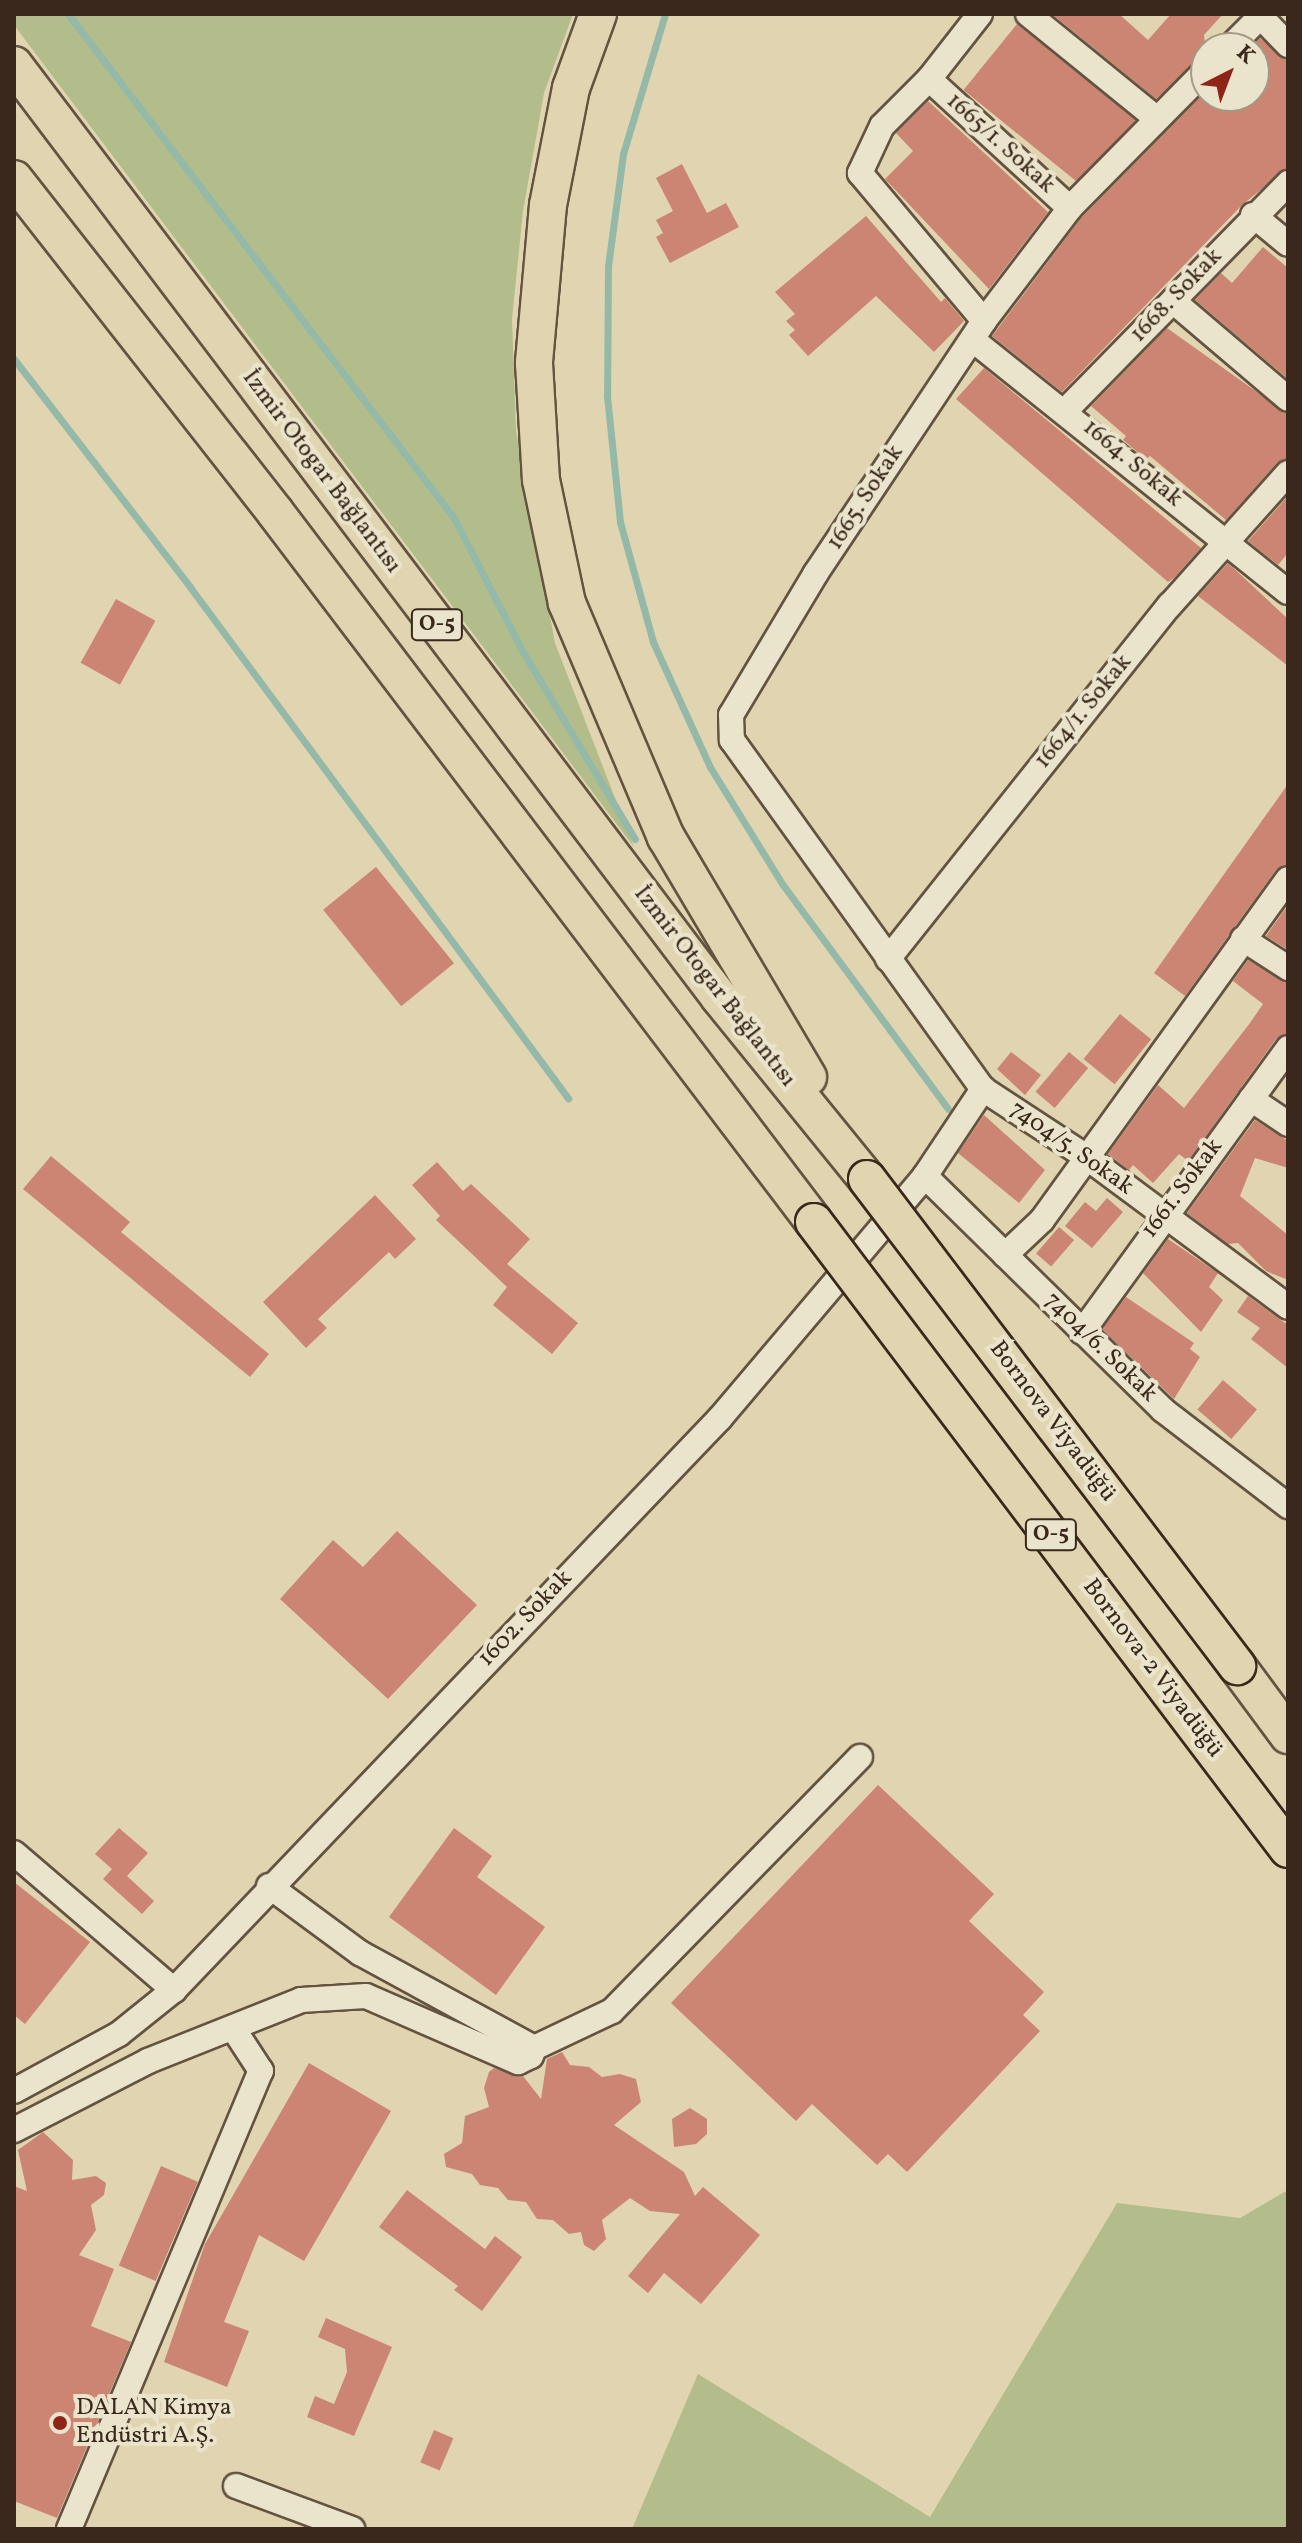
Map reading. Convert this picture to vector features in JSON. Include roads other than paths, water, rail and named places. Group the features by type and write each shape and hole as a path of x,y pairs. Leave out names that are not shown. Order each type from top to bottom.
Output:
{"highway":[{"path":"598,14 571,88 548,205 534,363 541,480 567,603 666,837 867,1179"},
{"name":"İzmir Otogar Bağlantısı","path":"14,65 719,997 867,1179"},
{"name":"Bornova-2 Viyadüğü","path":"14,179 814,1222 1288,1849"},
{"name":"Bornova Viyadüğü","path":"867,1179 1288,1735"}],"street":[{"name":"1664. Sokak","path":"980,14 929,79 882,126 860,173 978,330 1066,410 1288,592"},
{"path":"1028,14 1157,119"},
{"path":"1245,32 1261,15 1288,45"},
{"name":"1665/1. Sokak","path":"929,79 1070,208"},
{"name":"1665. Sokak","path":"888,959 732,740 731,715 816,573 978,330 1070,208 1190,86"},
{"name":"1668. Sokak","path":"1066,410 1253,215 1288,183"},
{"path":"1253,215 1288,244"},
{"path":"1173,301 1288,399"},
{"name":"1664/1. Sokak","path":"888,959 1170,605 1288,473"},
{"path":"1005,1255 1042,1220 1085,1156 1288,879"},
{"path":"1243,939 1288,968"},
{"name":"7404/5. Sokak","path":"888,959 983,1089 1085,1156 1288,1307"},
{"name":"1661. Sokak","path":"1082,1332 1162,1214 1288,1048"},
{"name":"1602. Sokak","path":"14,2091 119,2034 174,1990 269,1886 720,1418 925,1176 983,1089"},
{"path":"1251,1099 1288,1124"},
{"name":"7404/6. Sokak","path":"925,1176 1163,1410 1288,1506"},
{"path":"14,2130 148,2061 301,2000 366,1996 518,2062 531,2056 534,2048 612,2011 860,1757"},
{"path":"14,1853 174,1990"},
{"path":"269,1886 360,1953 534,2048"},
{"path":"69,2529 261,2071 233,2028"},
{"path":"236,2486 352,2529"}],"waterway":[{"path":"68,14 454,518 523,652 635,839"},
{"path":"665,14 623,154 608,267 607,396 620,522 653,642 710,767 783,885 948,1109"},
{"path":"14,359 190,587 568,1098"}],"place":[{"name":"DALAN Kimya Endüstri A.Ş.","path":"60,2423"}]}
